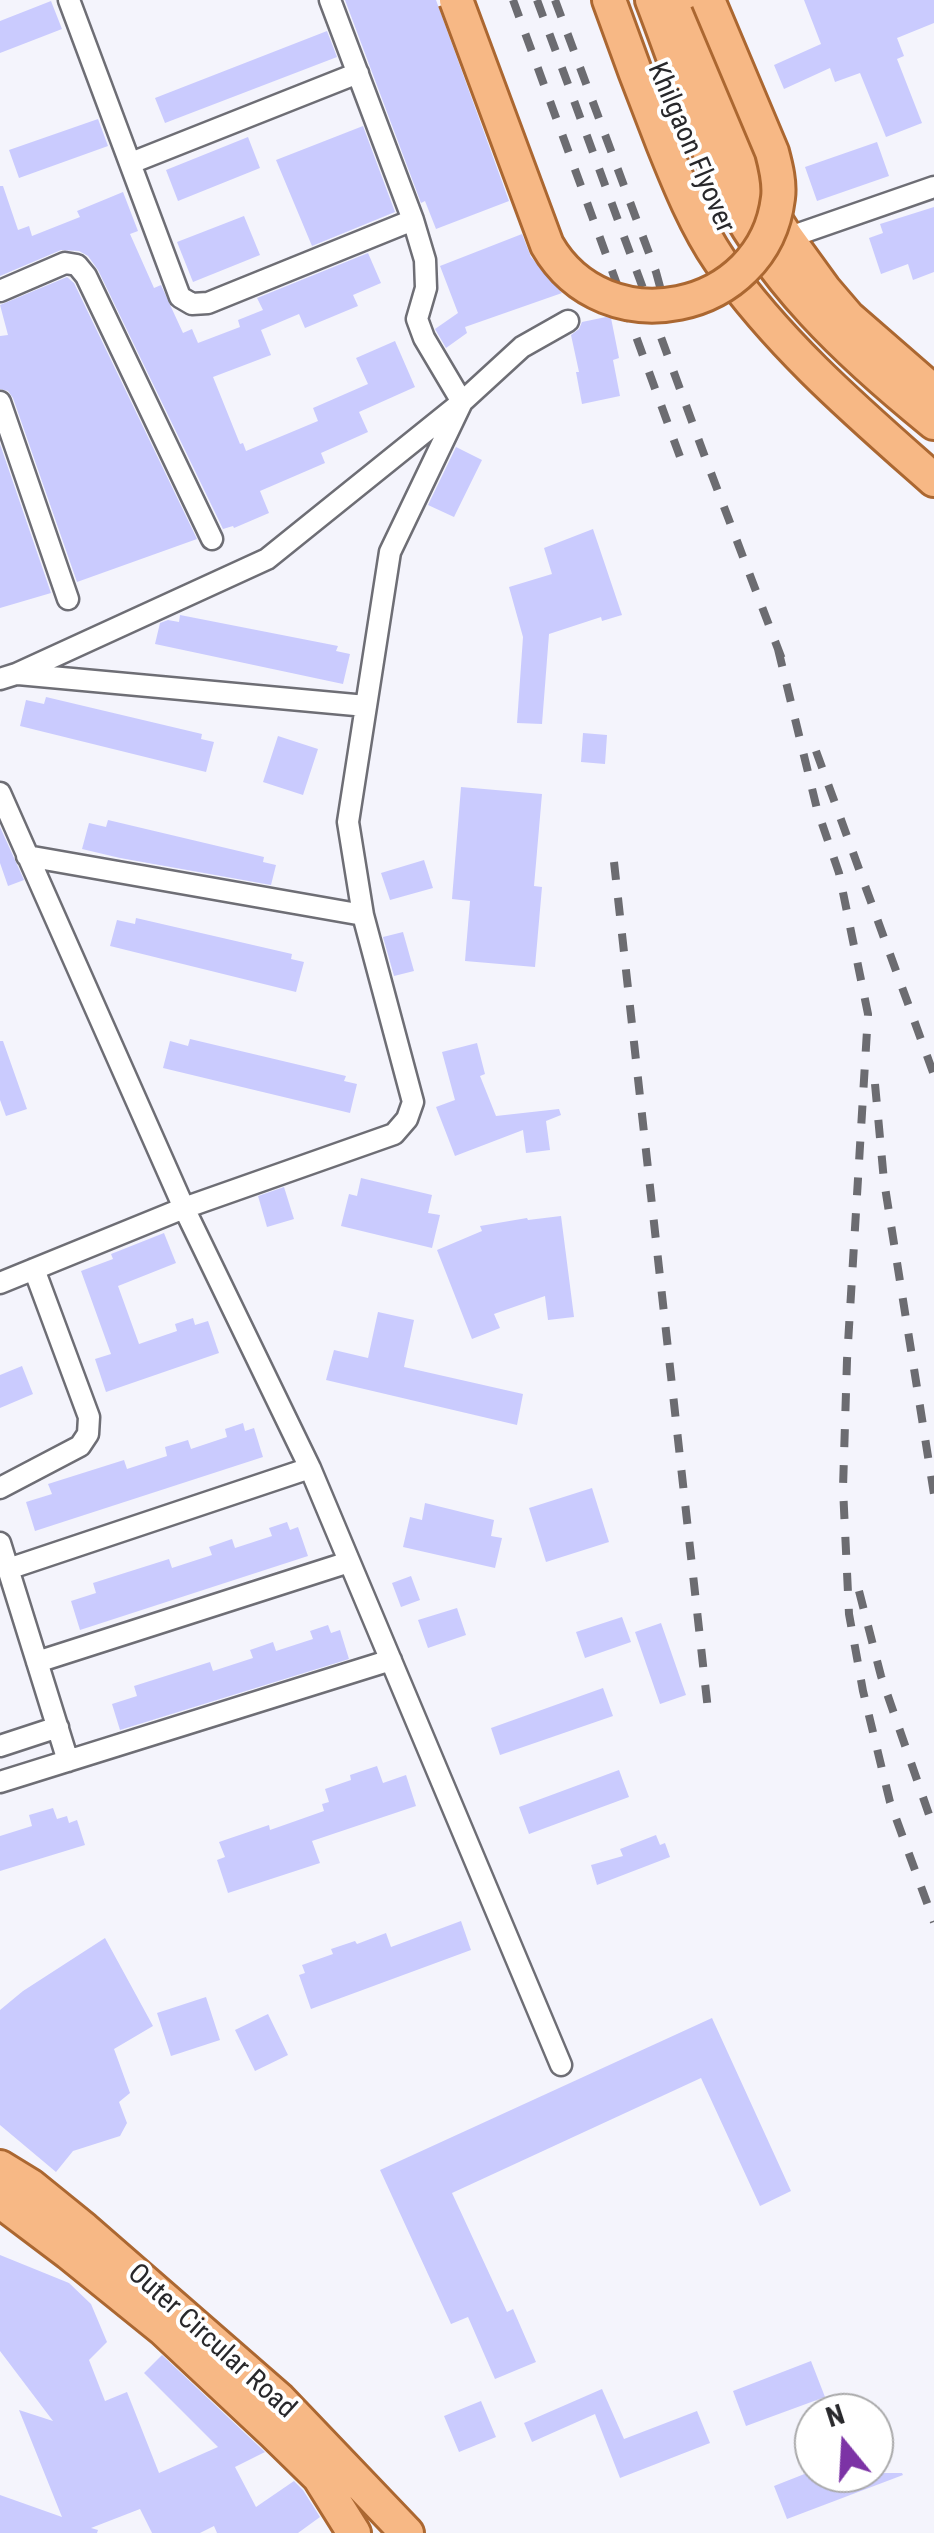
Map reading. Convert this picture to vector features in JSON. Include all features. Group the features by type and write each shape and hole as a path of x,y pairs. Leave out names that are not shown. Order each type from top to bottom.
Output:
{"main road":[{"path":"456,0 554,258 567,273 602,295 660,306 706,295 739,274 759,254 771,232 779,195 772,152 708,0"},
{"path":"608,0 674,172 719,260 772,328 824,382 934,480"},
{"name":"Khilgaon Flyover","path":"629,0 708,201 750,274 812,348 934,456"},
{"name":"Khilgaon Flyover","path":"652,0 721,179 778,271 825,326 934,423"},
{"path":"676,0 750,179 787,238 848,317 934,392"},
{"name":"Outer Circular Road","path":"0,2167 84,2230 279,2399 407,2533"},
{"name":"Outer Circular Road","path":"0,2202 69,2252 162,2329 274,2432 319,2477 354,2533"}],"street":[{"path":"68,0 180,298 192,304 208,304 413,220"},
{"path":"330,0 425,260 426,288 416,319 462,402"},
{"path":"131,163 358,72"},
{"path":"787,238 934,188"},
{"path":"0,291 65,263 77,266 86,276 212,538"},
{"path":"8,677 267,559 462,402 522,347 568,320"},
{"path":"0,402 68,598"},
{"path":"0,1282 184,1208 394,1134 407,1119 414,1102 363,915 348,822 390,552 462,402"},
{"path":"8,677 366,706"},
{"path":"0,793 184,1208 310,1468 561,2065"},
{"path":"28,856 363,915"},
{"path":"0,1488 80,1446 88,1434 89,1417 34,1268"},
{"path":"8,1570 310,1468"},
{"path":"0,1543 68,1761"},
{"path":"38,1662 350,1562"},
{"path":"0,1782 391,1660"},
{"path":"0,1746 58,1727"}],"building":[{"path":"345,0 436,0 509,201 436,229 425,201 421,203"},
{"path":"804,0 934,0 934,23 897,38 904,56 897,59 922,123 886,137 860,73 835,82 830,68 784,89 774,65 821,44"},
{"path":"51,1 62,29 0,53 0,21"},
{"path":"327,31 337,57 165,123 155,98"},
{"path":"98,119 108,146 19,178 9,150"},
{"path":"363,126 395,212 312,246 276,160"},
{"path":"248,137 260,168 178,201 166,170"},
{"path":"877,142 889,176 817,201 805,167"},
{"path":"0,186 18,230 29,226 32,236 80,217 77,211 123,192 138,231 130,234 154,288 161,285 183,333 192,329 198,343 240,327 238,320 263,310 257,298 368,253 381,283 353,295 358,306 305,328 299,314 261,330 271,355 213,377 246,451 318,421 313,408 368,384 356,358 395,341 415,387 359,412 368,432 321,453 325,463 260,491 269,513 223,529 88,256 61,250 0,276"},
{"path":"934,207 934,272 913,280 908,264 881,274 869,238 883,233 880,224"},
{"path":"244,216 260,255 193,282 177,242"},
{"path":"522,234 531,257 562,293 465,327 467,333 446,348 435,329 458,313 440,266"},
{"path":"67,277 74,283 197,539 77,582 13,398 0,389 0,336 8,335 0,305"},
{"path":"611,318 619,358 613,360 620,396 582,404 571,335 582,322"},
{"path":"0,444 51,593 0,608"},
{"path":"456,447 482,460 454,517 428,505"},
{"path":"593,529 622,615 602,621 601,617 549,634 542,724 517,723 523,637 509,587 552,574 544,548"},
{"path":"180,615 338,646 336,651 350,654 343,684 155,644 160,623 179,622"},
{"path":"46,697 202,734 201,739 214,742 206,772 20,726 26,700 44,704"},
{"path":"583,733 607,735 605,764 581,762"},
{"path":"278,736 318,749 303,795 263,782"},
{"path":"461,787 542,794 534,886 542,887 535,967 465,961 470,901 452,899"},
{"path":"108,820 264,857 263,862 276,865 271,885 82,849 89,823 106,827"},
{"path":"0,827 24,880 8,886 0,863"},
{"path":"424,860 433,888 390,900 381,873"},
{"path":"136,918 292,954 291,959 304,962 296,992 110,946 117,920 135,924"},
{"path":"403,932 414,971 394,976 383,937"},
{"path":"190,1039 346,1076 344,1081 357,1084 350,1113 163,1068 170,1041 188,1046"},
{"path":"0,1041 27,1109 6,1116 0,1100"},
{"path":"477,1043 485,1074 480,1076 496,1116 559,1109 561,1115 546,1121 550,1150 526,1153 523,1130 455,1156 436,1107 455,1100 442,1052"},
{"path":"361,1178 432,1195 428,1213 440,1215 432,1248 341,1226 349,1194 357,1196"},
{"path":"284,1187 294,1219 267,1227 258,1196"},
{"path":"561,1216 574,1317 548,1320 545,1296 494,1314 500,1328 472,1339 437,1250 482,1231 480,1226"},
{"path":"164,1233 176,1263 118,1286 139,1344 177,1331 175,1324 193,1318 195,1325 208,1321 219,1353 106,1392 95,1359 111,1354 81,1271"},
{"path":"378,1312 414,1320 404,1367 523,1394 517,1425 326,1380 334,1350 368,1358"},
{"path":"22,1366 33,1394 0,1408 0,1375"},
{"path":"243,1423 245,1431 254,1428 263,1457 35,1531 26,1502 52,1494 48,1484 124,1460 127,1469 167,1456 165,1447 188,1440 191,1449 227,1437 225,1429"},
{"path":"592,1488 609,1542 546,1562 529,1508"},
{"path":"425,1503 494,1520 491,1536 502,1538 495,1568 403,1547 410,1517 422,1520"},
{"path":"287,1522 290,1530 298,1527 308,1556 80,1630 71,1601 96,1593 93,1583 169,1559 172,1568 212,1555 209,1547 232,1539 235,1548 272,1536 269,1528"},
{"path":"411,1576 420,1600 401,1607 392,1583"},
{"path":"457,1608 466,1635 428,1648 418,1620"},
{"path":"622,1617 631,1642 585,1658 576,1632"},
{"path":"661,1623 686,1695 660,1704 635,1632"},
{"path":"328,1625 331,1633 340,1630 349,1659 120,1730 112,1704 137,1696 134,1686 210,1662 213,1671 253,1658 250,1650 273,1642 276,1651 313,1639 310,1631"},
{"path":"603,1688 613,1716 500,1755 491,1728"},
{"path":"377,1766 383,1783 406,1775 416,1806 312,1841 320,1863 228,1893 217,1860 225,1857 219,1842 324,1811 322,1804 329,1802 325,1789"},
{"path":"619,1770 629,1797 529,1834 519,1807"},
{"path":"53,1808 57,1819 67,1816 69,1823 77,1820 85,1845 0,1871 0,1836 32,1826 29,1815"},
{"path":"656,1835 660,1845 665,1843 670,1857 597,1885 591,1865 623,1856 620,1849"},
{"path":"461,1921 471,1950 311,2009 299,1975 305,1973 302,1965 355,1941 357,1944 386,1933 391,1947"},
{"path":"105,1938 153,2026 114,2049 130,2093 119,2102 127,2123 120,2136 73,2151 56,2172 0,2125 0,2010"},
{"path":"206,1997 220,2040 171,2056 157,2013"},
{"path":"268,2014 288,2055 255,2071 235,2030"},
{"path":"712,2018 791,2191 760,2206 701,2078 452,2193 507,2312 513,2309 536,2362 495,2379 468,2317 451,2324 380,2170"},
{"path":"0,2255 69,2283 91,2304 107,2342 89,2360 105,2401 127,2392 159,2473 218,2447 144,2373 162,2355 265,2452 235,2467 256,2507 294,2481 320,2517 298,2533 217,2533 214,2526 200,2533 152,2533 140,2509 91,2528 97,2533 0,2533 0,2495 62,2517 19,2410 53,2421 0,2351"},
{"path":"811,2361 823,2393 794,2393 794,2408 746,2426 733,2391"},
{"path":"602,2389 624,2439 697,2411 710,2443 620,2478 595,2414 532,2442 524,2423"},
{"path":"481,2401 496,2437 459,2452 444,2416"},
{"path":"794,2478 794,2493 856,2493 787,2519 774,2486"}],"railway":[{"path":"513,0 683,465"},
{"path":"537,0 783,662"},
{"path":"555,0 656,272 669,320"},
{"path":"778,649 817,809 839,873 868,1014 847,1360 843,1488 849,1614 890,1802 934,1922"},
{"path":"816,751 934,1075"},
{"path":"614,862 708,1710"},
{"path":"875,1084 884,1181 934,1494"},
{"path":"859,1591 881,1676 934,1829"}]}
